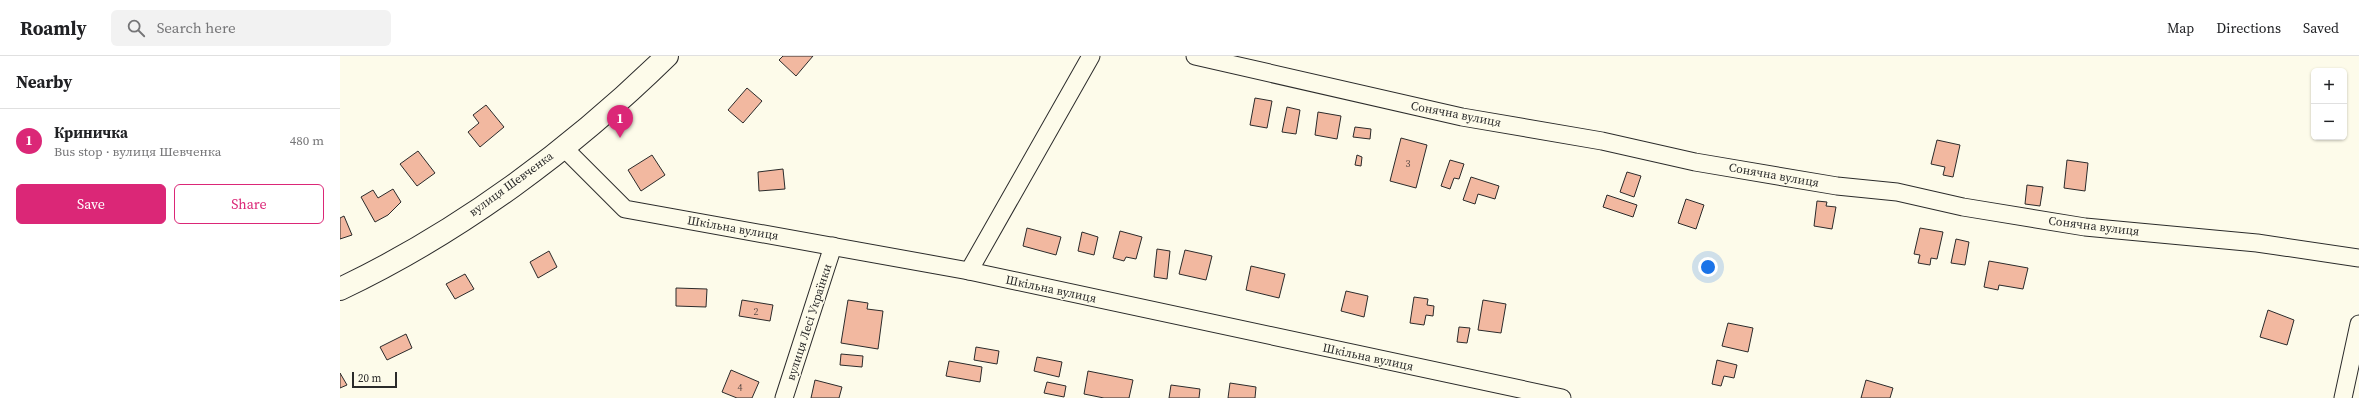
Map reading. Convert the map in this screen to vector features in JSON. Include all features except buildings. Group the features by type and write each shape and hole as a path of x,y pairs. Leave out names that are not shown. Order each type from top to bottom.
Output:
{"main road":[{"name":"вулиця Шевченка","path":"340,289 379,270 454,225 526,176 622,100 667,56"}],"street":[{"path":"968,271 1091,56"},
{"name":"Сонячна вулиця","path":"1195,56 1462,116 1602,141 1695,162 1837,186 1897,192 1963,207 2085,226 2257,243 2359,258"},
{"name":"Шкільна вулиця","path":"563,147 625,210 968,271 1562,398"},
{"name":"вулиця Лесі Українки","path":"784,398 833,246"},
{"path":"2343,398 2359,324"}],"place":[{"name":"Криничка","path":"620,138"}]}
